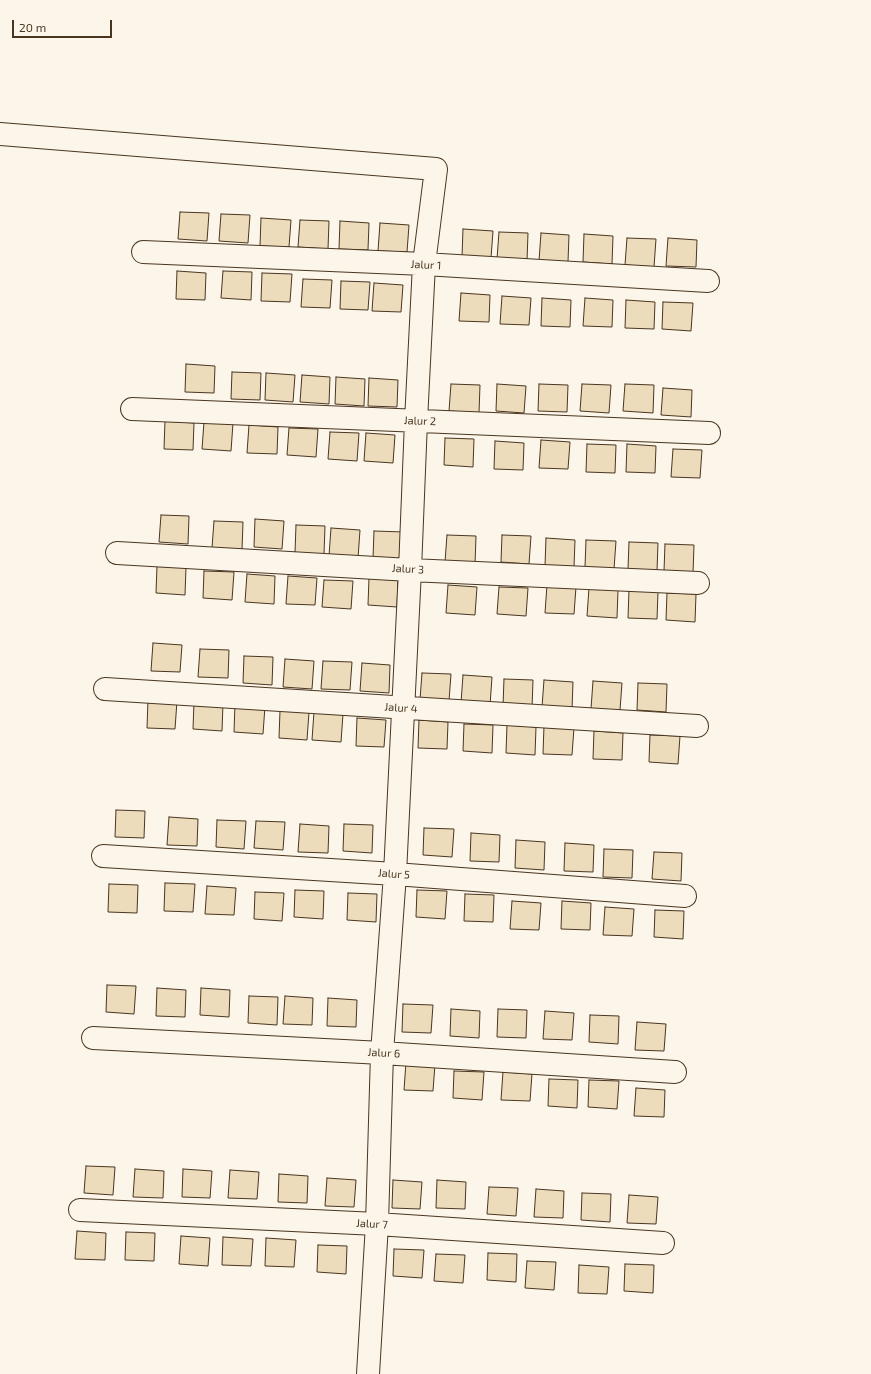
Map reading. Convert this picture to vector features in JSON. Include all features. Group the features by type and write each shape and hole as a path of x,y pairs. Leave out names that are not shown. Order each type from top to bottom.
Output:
{"street":[{"path":"0,134 436,169 424,264 403,708 382,1053 377,1224 368,1374"},
{"name":"Jalur 1","path":"143,252 424,264 708,281"},
{"name":"Jalur 2","path":"132,409 709,432"},
{"name":"Jalur 3","path":"117,553 410,570 698,583"},
{"name":"Jalur 4","path":"105,689 697,726"},
{"name":"Jalur 5","path":"103,856 394,874 685,896"},
{"name":"Jalur 6","path":"93,1038 382,1053 675,1072"},
{"name":"Jalur 7","path":"80,1210 377,1224 663,1243"}],"building":[{"path":"180,212 209,213 207,241 178,239"},
{"path":"221,214 250,215 248,243 219,241"},
{"path":"261,218 291,220 289,247 260,246"},
{"path":"300,220 329,221 328,249 298,247"},
{"path":"340,221 369,223 368,250 339,249"},
{"path":"380,223 409,225 407,252 378,251"},
{"path":"463,229 493,231 491,258 462,257"},
{"path":"499,232 528,233 527,261 497,259"},
{"path":"541,233 569,235 568,262 539,261"},
{"path":"584,234 613,236 612,264 583,262"},
{"path":"627,238 656,239 654,267 625,265"},
{"path":"668,238 697,240 696,267 666,266"},
{"path":"177,271 206,273 205,300 176,299"},
{"path":"223,271 252,272 251,300 221,298"},
{"path":"262,273 292,274 290,302 261,301"},
{"path":"303,279 332,280 330,308 301,307"},
{"path":"341,281 370,282 368,310 340,309"},
{"path":"374,283 403,285 401,312 372,311"},
{"path":"461,293 490,295 489,322 459,321"},
{"path":"502,296 531,298 529,325 500,324"},
{"path":"542,298 571,300 570,327 541,326"},
{"path":"585,298 613,300 612,327 583,326"},
{"path":"626,300 655,302 654,329 625,328"},
{"path":"663,302 693,303 691,331 662,329"},
{"path":"186,364 215,366 214,393 185,392"},
{"path":"232,372 261,373 260,400 231,399"},
{"path":"266,373 295,375 293,402 265,400"},
{"path":"302,375 330,377 329,404 300,402"},
{"path":"336,377 365,379 364,406 335,404"},
{"path":"369,378 398,380 397,407 368,406"},
{"path":"451,384 480,385 479,413 449,411"},
{"path":"497,384 526,386 524,413 496,411"},
{"path":"539,384 568,385 567,412 538,411"},
{"path":"582,384 611,385 609,413 580,411"},
{"path":"625,384 654,385 653,413 623,411"},
{"path":"663,388 692,390 691,417 661,415"},
{"path":"165,421 194,423 193,450 164,449"},
{"path":"204,422 233,423 231,451 202,449"},
{"path":"249,425 278,427 277,454 247,453"},
{"path":"289,428 318,429 316,457 287,455"},
{"path":"330,432 359,433 357,461 328,459"},
{"path":"366,433 395,435 393,463 364,461"},
{"path":"445,438 474,439 473,467 444,465"},
{"path":"541,440 570,442 568,469 539,468"},
{"path":"495,441 524,443 523,470 494,469"},
{"path":"587,444 616,445 615,473 586,472"},
{"path":"627,444 656,446 655,473 626,472"},
{"path":"673,449 702,450 700,478 671,477"},
{"path":"161,515 189,516 188,544 159,542"},
{"path":"255,519 284,521 282,549 254,547"},
{"path":"214,521 243,522 242,550 212,548"},
{"path":"296,525 325,526 324,554 295,553"},
{"path":"331,528 360,530 358,558 329,556"},
{"path":"374,531 404,532 402,560 373,558"},
{"path":"447,535 476,536 475,564 445,562"},
{"path":"502,535 531,536 529,564 501,562"},
{"path":"546,538 575,540 574,567 545,566"},
{"path":"586,540 616,541 614,569 585,567"},
{"path":"629,542 658,543 657,571 628,569"},
{"path":"665,544 694,545 693,573 664,571"},
{"path":"157,566 186,567 185,595 156,593"},
{"path":"204,571 234,572 232,600 203,598"},
{"path":"247,574 275,576 274,604 245,602"},
{"path":"288,576 317,578 315,605 286,604"},
{"path":"369,578 398,579 397,607 368,605"},
{"path":"324,580 353,581 351,609 322,607"},
{"path":"448,585 477,587 475,615 446,613"},
{"path":"547,585 576,587 574,614 545,613"},
{"path":"499,587 528,588 526,616 497,614"},
{"path":"589,588 618,590 617,618 587,616"},
{"path":"629,590 658,592 657,619 628,618"},
{"path":"667,593 696,594 695,622 666,620"},
{"path":"153,643 182,645 180,672 151,671"},
{"path":"200,649 229,650 228,678 198,677"},
{"path":"244,656 273,657 272,685 243,683"},
{"path":"285,659 314,661 312,689 283,687"},
{"path":"323,661 352,662 350,690 321,689"},
{"path":"362,663 390,665 389,693 360,691"},
{"path":"422,673 451,674 449,701 420,700"},
{"path":"463,675 492,677 490,705 461,703"},
{"path":"504,679 533,680 532,708 503,706"},
{"path":"544,680 573,682 572,709 542,707"},
{"path":"593,681 622,683 620,710 591,709"},
{"path":"638,683 667,684 666,712 637,710"},
{"path":"148,700 177,701 175,729 147,728"},
{"path":"194,702 223,703 222,731 193,729"},
{"path":"235,704 265,706 263,734 234,732"},
{"path":"280,711 309,712 307,740 279,738"},
{"path":"314,712 343,714 341,742 312,740"},
{"path":"357,718 386,720 384,747 356,746"},
{"path":"419,720 448,722 447,749 418,748"},
{"path":"464,724 493,725 492,753 463,751"},
{"path":"507,725 536,727 535,755 506,753"},
{"path":"544,726 574,728 572,755 543,754"},
{"path":"594,731 623,733 622,760 593,759"},
{"path":"650,735 680,736 678,764 649,762"},
{"path":"116,810 145,811 144,838 115,837"},
{"path":"169,817 198,819 197,846 167,845"},
{"path":"217,820 246,821 244,849 216,847"},
{"path":"256,821 285,822 283,850 254,848"},
{"path":"300,824 329,826 328,853 298,852"},
{"path":"344,824 373,825 372,853 343,851"},
{"path":"424,828 454,829 452,857 423,855"},
{"path":"471,833 500,835 499,862 470,861"},
{"path":"516,840 545,842 544,870 515,868"},
{"path":"565,843 594,845 593,872 564,871"},
{"path":"604,849 633,850 632,878 603,877"},
{"path":"654,852 682,853 681,881 652,879"},
{"path":"165,883 195,884 193,912 164,911"},
{"path":"109,884 138,885 137,913 108,912"},
{"path":"207,886 236,888 234,915 205,914"},
{"path":"295,890 324,891 323,919 294,917"},
{"path":"417,890 447,891 445,919 416,917"},
{"path":"255,892 284,893 282,921 254,919"},
{"path":"348,893 377,894 376,922 347,920"},
{"path":"465,894 494,895 493,922 464,921"},
{"path":"512,901 541,903 539,930 510,929"},
{"path":"562,901 591,903 590,930 561,929"},
{"path":"605,907 634,909 632,936 603,935"},
{"path":"655,910 684,911 683,939 654,937"},
{"path":"107,985 136,986 134,1014 106,1012"},
{"path":"157,988 186,990 185,1017 156,1016"},
{"path":"201,988 230,990 229,1017 200,1015"},
{"path":"249,996 278,997 277,1025 248,1023"},
{"path":"285,996 313,998 312,1025 283,1024"},
{"path":"328,998 357,1000 356,1027 327,1026"},
{"path":"403,1004 433,1005 431,1033 402,1032"},
{"path":"451,1009 480,1011 479,1038 450,1036"},
{"path":"498,1009 527,1010 526,1038 497,1037"},
{"path":"545,1011 574,1013 572,1040 543,1039"},
{"path":"590,1015 619,1016 618,1044 589,1042"},
{"path":"637,1022 666,1024 664,1051 635,1050"},
{"path":"406,1062 435,1064 433,1091 404,1090"},
{"path":"454,1071 484,1072 482,1100 453,1098"},
{"path":"503,1072 532,1074 530,1101 501,1100"},
{"path":"549,1079 578,1080 577,1108 548,1106"},
{"path":"589,1080 619,1081 617,1109 588,1107"},
{"path":"636,1088 665,1090 664,1117 634,1116"},
{"path":"86,1166 115,1167 113,1195 84,1193"},
{"path":"135,1169 164,1171 163,1198 133,1197"},
{"path":"183,1169 212,1171 210,1198 182,1197"},
{"path":"230,1170 259,1172 257,1199 228,1198"},
{"path":"279,1174 308,1176 307,1203 278,1202"},
{"path":"327,1178 356,1180 354,1207 325,1206"},
{"path":"393,1180 422,1182 420,1209 392,1208"},
{"path":"437,1180 466,1182 465,1209 436,1208"},
{"path":"489,1187 518,1188 516,1216 487,1214"},
{"path":"536,1189 564,1191 563,1218 534,1217"},
{"path":"582,1193 611,1194 610,1222 581,1220"},
{"path":"629,1195 658,1197 656,1224 627,1223"},
{"path":"77,1231 106,1233 105,1260 75,1259"},
{"path":"126,1232 155,1233 154,1261 125,1260"},
{"path":"181,1236 210,1238 208,1266 179,1264"},
{"path":"223,1237 253,1239 251,1266 222,1265"},
{"path":"266,1238 296,1240 294,1267 265,1266"},
{"path":"318,1245 347,1246 346,1274 317,1272"},
{"path":"394,1249 424,1250 422,1278 393,1276"},
{"path":"488,1253 517,1254 516,1282 487,1280"},
{"path":"436,1254 465,1255 463,1283 434,1281"},
{"path":"527,1261 556,1262 554,1290 525,1288"},
{"path":"625,1264 654,1265 653,1293 624,1291"},
{"path":"579,1265 609,1267 607,1294 578,1293"}]}
